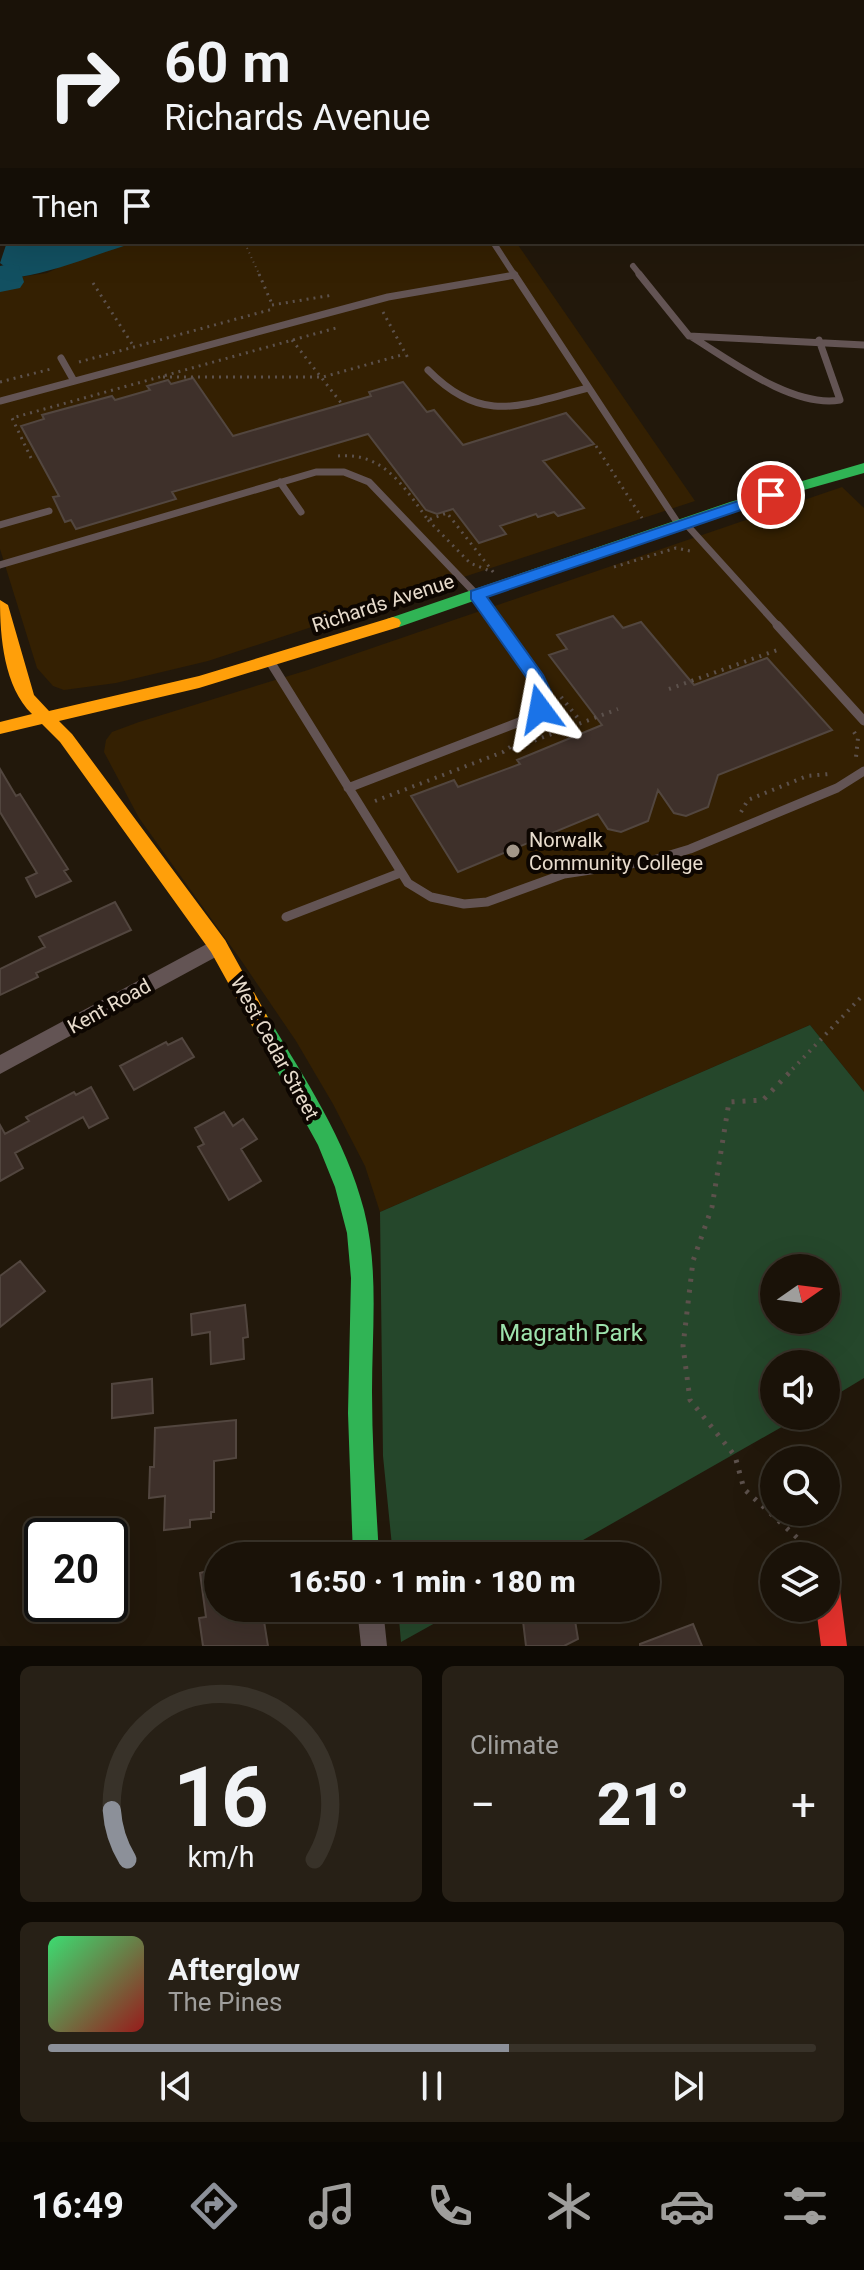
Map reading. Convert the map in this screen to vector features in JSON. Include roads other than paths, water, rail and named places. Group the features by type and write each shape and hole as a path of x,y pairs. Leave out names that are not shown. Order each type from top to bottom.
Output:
{"street":[{"name":"Richards Avenue","path":"0,728 159,695 271,663 477,595 678,520 864,468"},
{"name":"West Cedar Street","path":"0,605 26,698 66,738 218,946 329,1146 353,1209 363,1265 360,1423 365,1542"},
{"name":"Kent Road","path":"0,1065 218,946"},
{"path":"371,1622 374,1646"},
{"path":"831,1622 834,1646"}],"lane":[{"path":"494,244 678,520 864,721"},
{"path":"633,266 689,336 811,401 834,403 840,400 819,340"},
{"path":"0,401 388,297 515,275"},
{"path":"689,336 819,340 864,345"},
{"path":"63,362 74,381"},
{"path":"428,370 460,398 484,405 520,404 588,388"},
{"path":"0,565 316,472 337,470 355,473 369,482 477,595 537,679 544,694 540,709 527,719 348,788"},
{"path":"280,482 301,512"},
{"path":"0,525 49,511"},
{"path":"271,663 408,883 431,897 464,904 487,902 564,874 650,861 690,849 837,788 864,771"},
{"path":"286,917 400,873"}],"water":[{"path":"6,244 131,244 19,277 0,263"}],"waterway":[{"path":"0,284 10,282 9,272"}],"place":[{"name":"Norwalk Community College","path":"513,851"}],"park label":[{"name":"Magrath Park","path":"571,1333"}]}
